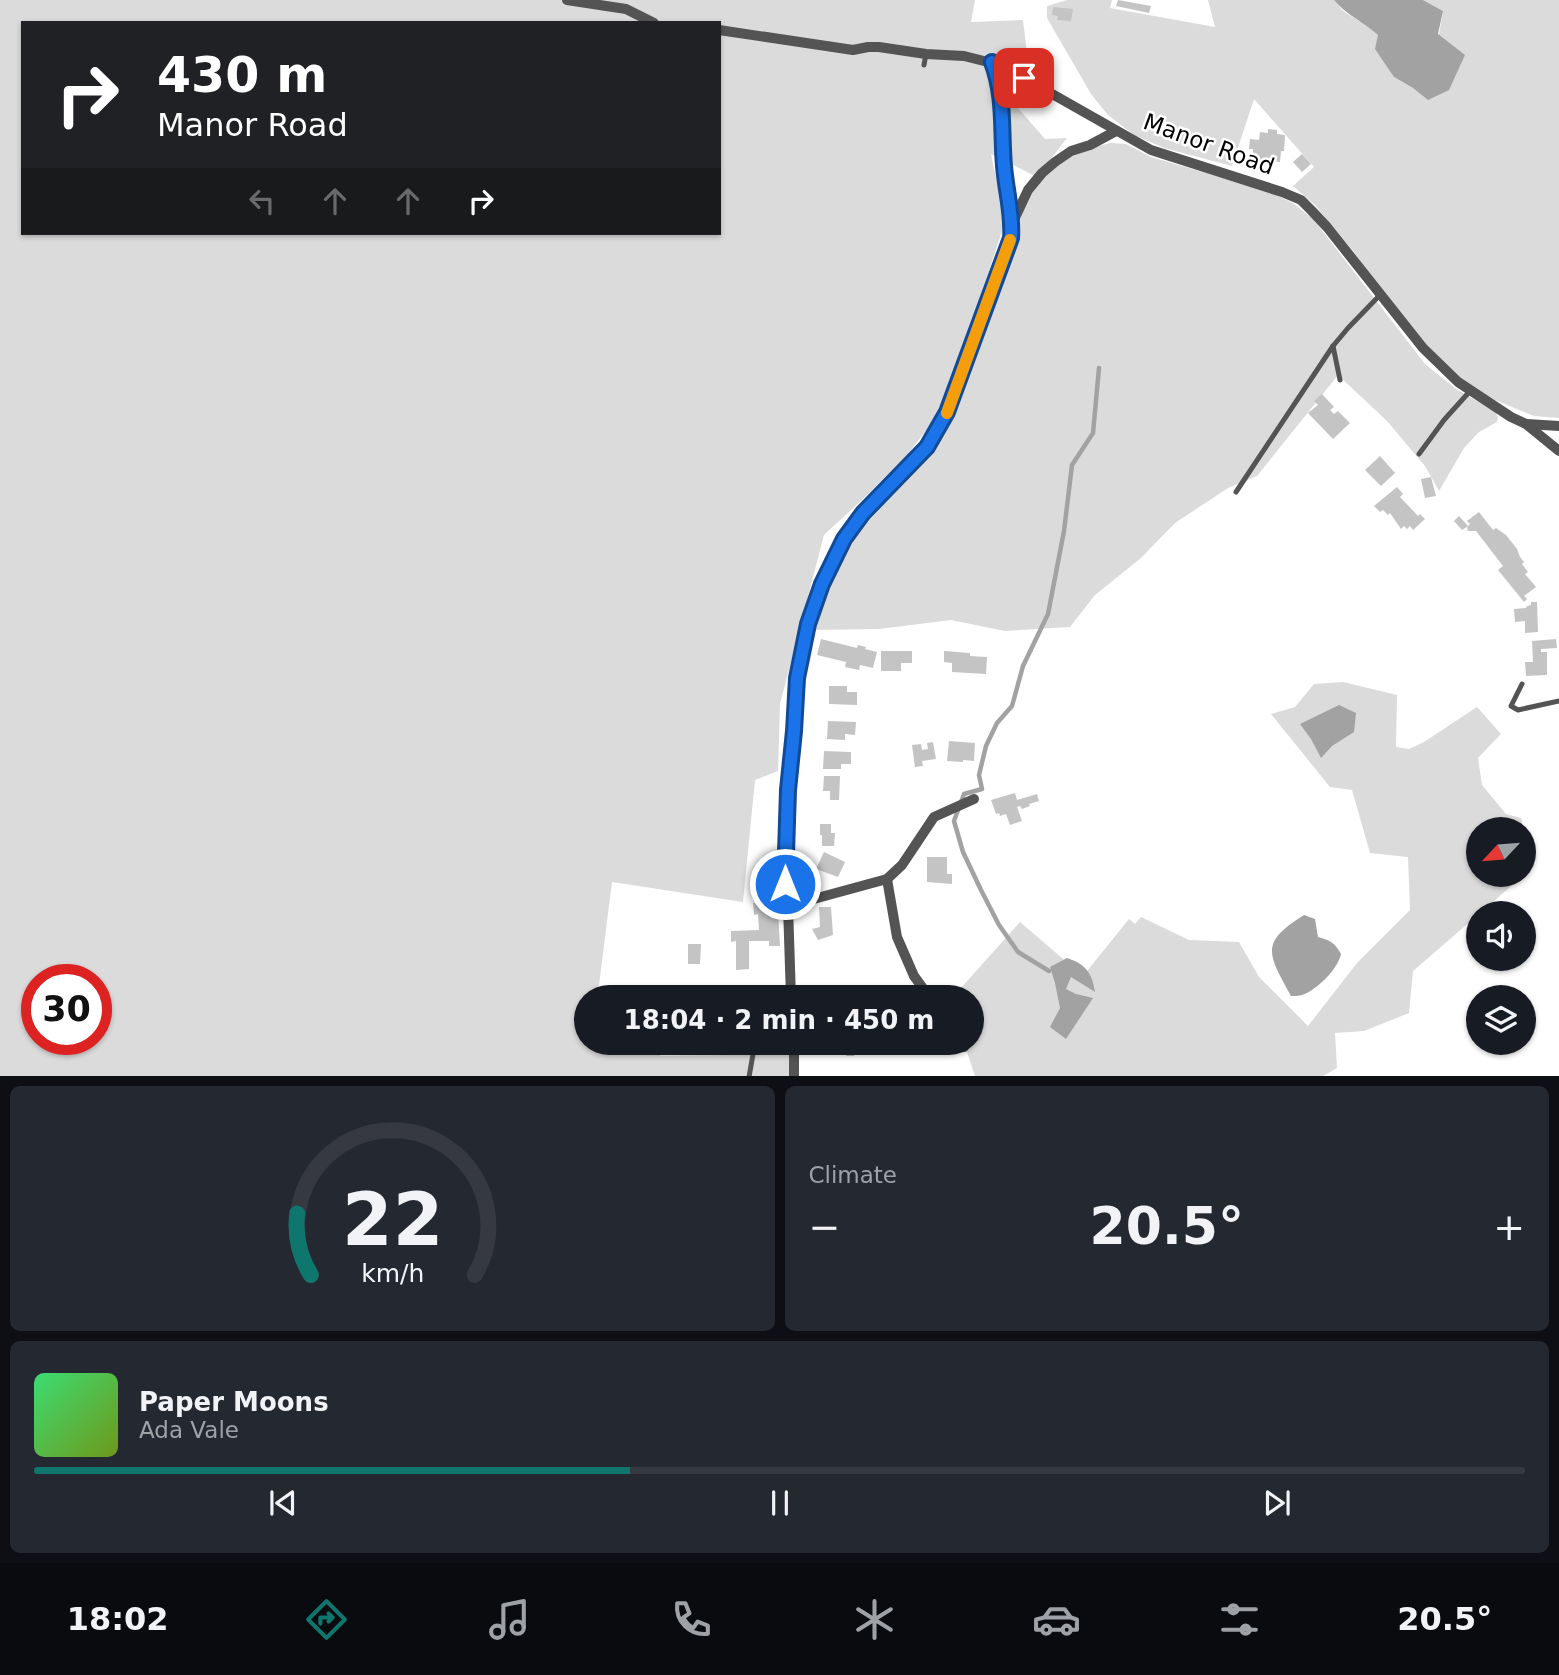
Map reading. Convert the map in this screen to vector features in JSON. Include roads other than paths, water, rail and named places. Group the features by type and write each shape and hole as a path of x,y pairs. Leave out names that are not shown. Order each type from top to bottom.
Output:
{"street":[{"path":"566,0 626,9 650,21"},
{"name":"Manor Road","path":"721,30 853,50 879,47 925,60 964,56 992,62 1152,150 1301,200 1327,227 1423,348 1458,382 1526,424 1559,451"},
{"path":"791,985 785,872 788,790 797,678 808,624 822,584 844,539 863,513 927,447 947,412 1011,238 1013,222 1004,168 1002,101 992,62"},
{"path":"1013,222 1028,190 1055,162 1071,151 1090,145 1116,131"},
{"path":"1526,424 1559,426"},
{"path":"788,906 887,879 902,865 934,817 974,799"},
{"path":"887,879 897,937 921,985"},
{"path":"794,1055 794,1076"}],"lane":[{"path":"1236,492 1333,346 1380,295"},
{"path":"1333,346 1340,380"},
{"path":"1419,454 1471,390"},
{"path":"1522,684 1511,706 1518,710 1559,701"},
{"path":"749,1076 753,1055"}],"waterway":[{"path":"1049,971 1018,952 999,925 963,852 954,821 964,794 982,789 979,775 986,746 997,723 1012,706 1023,666 1048,614 1064,531 1072,465 1093,433 1099,368"}]}
